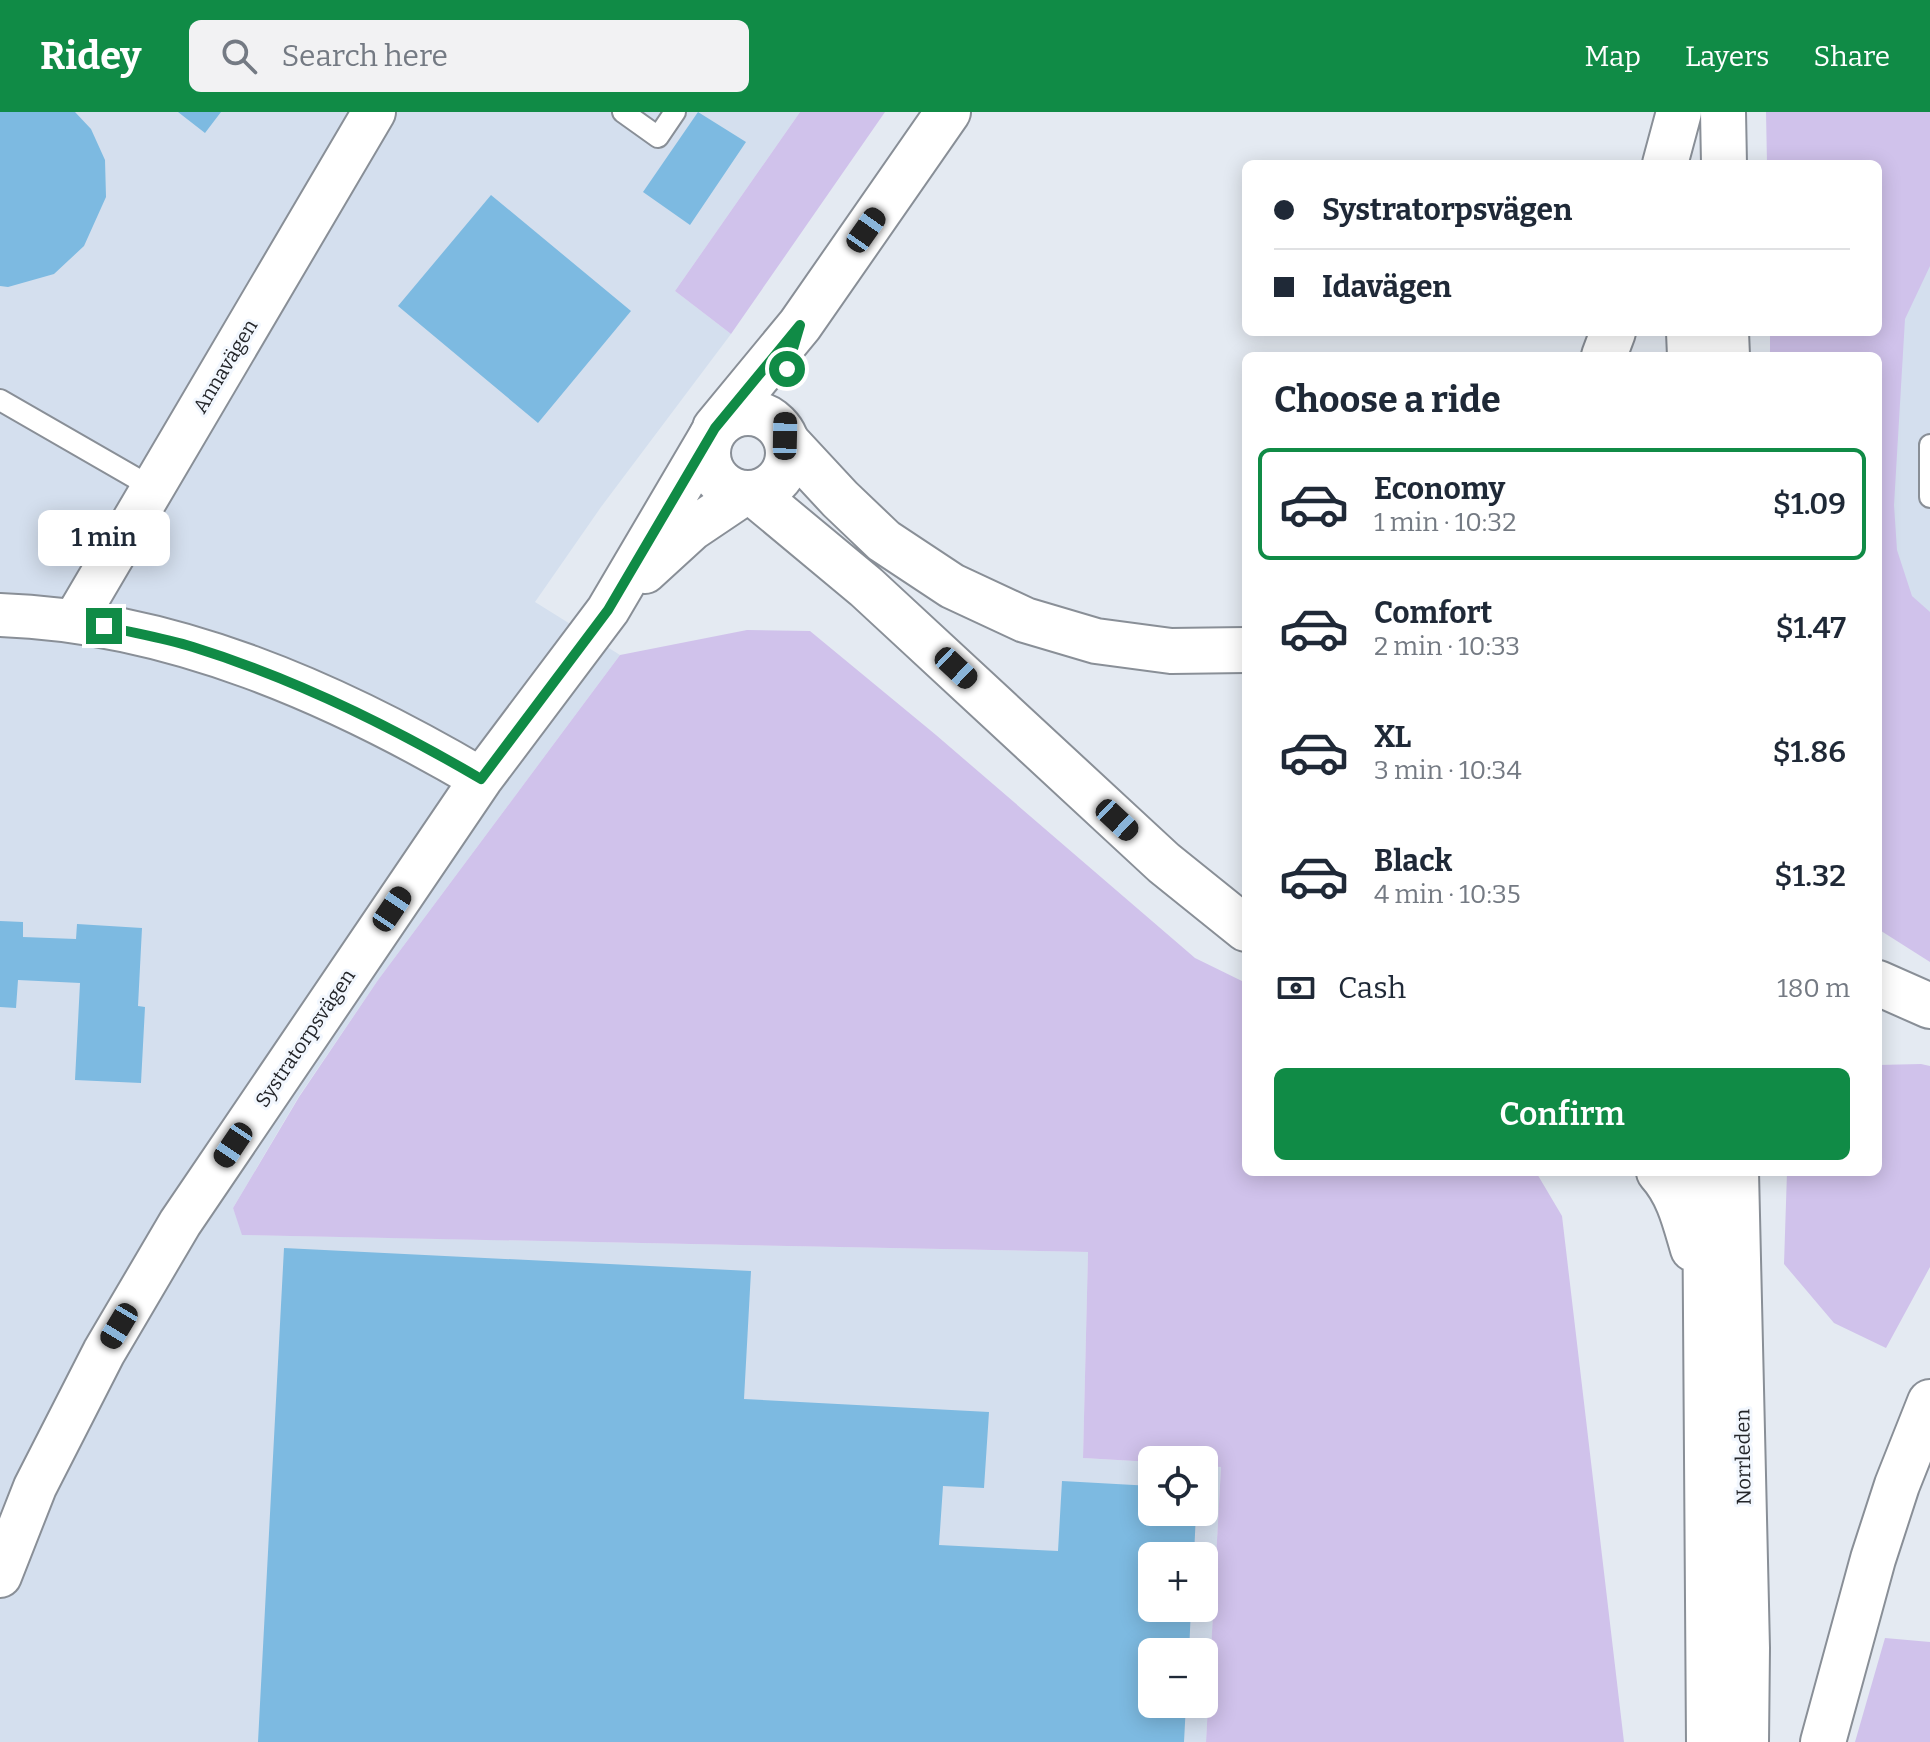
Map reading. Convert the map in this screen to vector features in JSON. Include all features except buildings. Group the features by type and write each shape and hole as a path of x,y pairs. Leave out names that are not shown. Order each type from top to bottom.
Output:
{"main road":[{"name":"Systratorpsvägen","path":"713,432 800,325 948,112"},
{"path":"1666,160 1679,112"},
{"path":"1686,112 1687,160"},
{"path":"1723,112 1724,160"},
{"name":"Systratorpsvägen","path":"786,440 787,369 800,325"},
{"path":"1242,650 1171,651 1096,641 1025,620 952,586 884,541 822,481 771,419 759,414 740,413 725,419 713,432 707,453 711,470 726,488 748,494 866,587 1164,863 1242,926"},
{"path":"748,494 766,489 777,481 786,468 786,440"},
{"path":"1882,985 1930,1006"},
{"path":"1663,1176 1669,1182 1683,1214 1705,1294"},
{"name":"Norrleden","path":"1705,1176 1709,1742"},
{"name":"Norrleden","path":"1736,1176 1746,1742"},
{"path":"1823,1742 1873,1559 1897,1485 1930,1402"}],"street":[{"name":"Annavägen","path":"75,620 374,112"},
{"name":"Systratorpsvägen","path":"0,1576 42,1473 104,1352 172,1236 481,779 608,610 713,432"},
{"name":"Systratorpsvägen","path":"608,610 659,557 692,529 748,494"},
{"path":"0,615 75,620 191,646 278,678 419,742 481,779"}],"lane":[{"path":"623,112 658,137 675,112"},
{"path":"0,400 153,488"},
{"path":"1930,445 1930,497"}],"shaded area":[{"path":"0,112 800,112 675,291 731,334 601,507 535,602 620,655 378,980 299,1096 233,1208 243,1235 1088,1252 1083,1458 1138,1461 1138,1526 1218,1526 1217,1542 1138,1542 1138,1622 1213,1622 1212,1638 1138,1638 1138,1718 1207,1718 1206,1742 0,1742"},
{"path":"800,112 885,112 731,334 675,291"},
{"path":"1766,112 1930,112 1930,266 1905,319 1894,505 1897,550 1912,596 1930,612 1930,962 1882,932 1882,352 1770,352 1770,336 1882,336 1882,160 1767,160"},
{"path":"1930,162 1930,869 1882,827 1882,352 1868,352 1876,336 1882,336 1882,205"},
{"path":"747,630 810,631 1195,958 1242,981 1242,1176 1538,1176 1562,1216 1624,1742 1206,1742 1207,1718 1218,1718 1218,1638 1212,1638 1213,1622 1218,1622 1217,1542 1221,1467 1218,1467 1218,1446 1138,1446 1138,1461 1083,1458 1088,1252 242,1235 233,1208 299,1097 378,980 620,655"},
{"path":"1882,1065 1930,1066 1930,1267 1886,1348 1834,1323 1784,1264 1787,1176 1882,1176"},
{"path":"1218,1467 1221,1467 1218,1522"},
{"path":"1885,1638 1930,1642 1930,1742 1855,1742"}],"route":[{"path":"104,626 191,646 278,678 419,742 481,779 608,610 715,428 800,325 787,369"}]}
